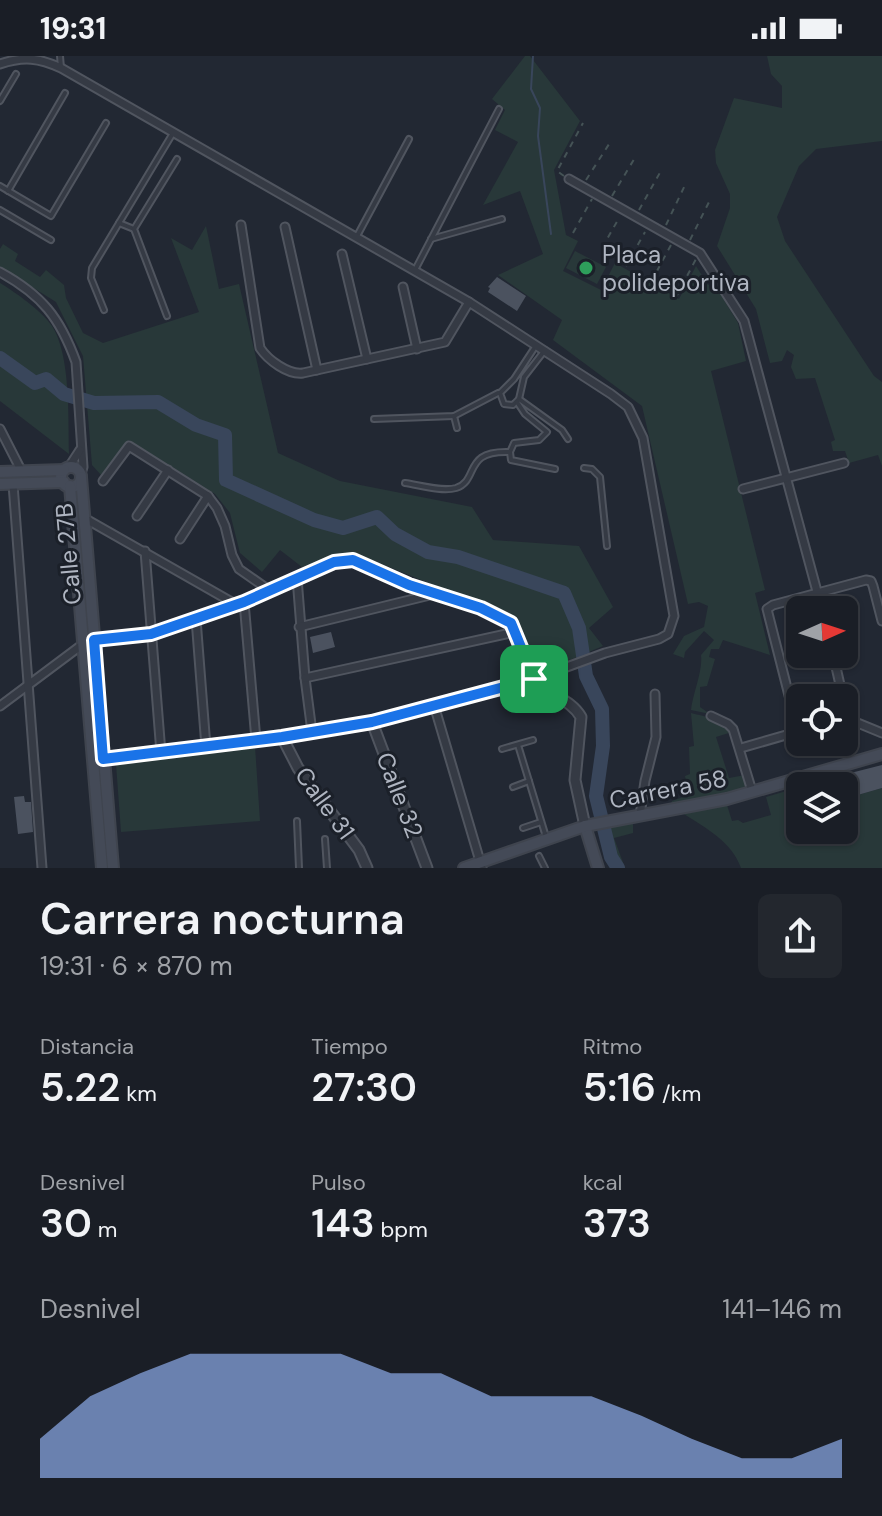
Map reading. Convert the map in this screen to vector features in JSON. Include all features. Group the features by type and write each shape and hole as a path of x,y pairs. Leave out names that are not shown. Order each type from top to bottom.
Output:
{"main road":[{"path":"66,469 62,475 67,484"},
{"path":"0,472 77,469 81,475 79,483 0,484"},
{"name":"Calle 27B","path":"81,475 86,519 89,643"},
{"name":"Calle 27B","path":"67,484 89,643 113,868"},
{"name":"Carrera 58","path":"464,868 481,865 546,837 585,826 727,799 882,754"},
{"name":"Calle 27B","path":"99,759 102,868"},
{"path":"585,826 598,868"}],"street":[{"path":"0,64 25,57 61,68 469,302 628,407 643,438 674,616 668,634 659,639 605,653 548,675 372,722 282,737 99,759"},
{"path":"569,179 700,253 744,321 819,596"},
{"path":"241,225 263,353 292,373 448,340 469,302"},
{"path":"285,227 317,370"},
{"path":"342,254 367,359"},
{"name":"Calle 27B","path":"0,272 36,295 50,309 62,327 76,362 81,475"},
{"path":"403,287 417,349"},
{"path":"0,429 22,472"},
{"path":"103,481 129,446 208,496 225,526 239,569 269,590"},
{"name":"Calle 27B","path":"66,469 81,448"},
{"path":"743,489 844,463"},
{"path":"137,516 168,470"},
{"path":"13,484 42,868"},
{"path":"180,539 208,496"},
{"path":"86,519 241,603"},
{"path":"145,551 161,753"},
{"path":"0,706 89,643 151,634 241,603 334,562 353,560 432,594 481,608 511,623 534,679 550,694 572,703 581,717 575,780 585,826"},
{"name":"Calle 31","path":"297,578 299,627 312,732"},
{"path":"786,684 767,615 767,609 773,605 866,580 871,581 882,621"},
{"path":"299,627 432,594"},
{"path":"241,603 256,740"},
{"path":"196,619 206,747"},
{"path":"305,678 515,632"},
{"path":"640,815 656,737 655,694"},
{"path":"434,705 481,865"},
{"path":"711,716 728,724 741,748 752,791"},
{"name":"Calle 32","path":"372,722 427,868"},
{"path":"858,724 882,733"},
{"path":"741,748 786,735"},
{"name":"Calle 31","path":"282,737 298,768 359,850 367,868"}],"lane":[{"path":"60,56 61,68"},
{"path":"0,101 16,74"},
{"path":"8,191 65,93"},
{"path":"415,270 499,109"},
{"path":"0,186 51,216 106,123"},
{"path":"104,310 90,273 173,133"},
{"path":"356,237 409,139"},
{"path":"134,229 177,159"},
{"path":"0,210 51,240"},
{"path":"431,239 502,219"},
{"path":"119,223 134,229 167,316"},
{"path":"374,419 454,416 500,393 514,379 536,345"},
{"path":"500,393 504,404 513,405 518,401 524,377 545,350"},
{"path":"518,401 562,430 568,439"},
{"path":"518,401 525,414 547,432 539,440 514,443 511,460 555,469"},
{"path":"454,416 457,428"},
{"path":"405,483 454,488 463,483 477,460 484,455 510,452"},
{"path":"584,468 592,469 600,477 607,546"},
{"path":"502,749 533,740"},
{"path":"518,745 546,837"},
{"path":"513,787 529,781"},
{"path":"297,821 299,868"},
{"path":"523,828 541,822"},
{"path":"325,839 327,868"},
{"path":"539,856 545,868"}],"path":[{"path":"569,179 557,171 583,123"},
{"path":"582,187 611,141"},
{"path":"609,202 636,156"},
{"path":"636,217 662,169"},
{"path":"662,232 686,183"},
{"path":"573,233 595,194"},
{"path":"687,245 711,198"},
{"path":"602,248 623,210"},
{"path":"626,266 649,224"},
{"path":"651,282 675,239"},
{"path":"676,297 700,253"}],"shaded area":[{"path":"525,56 530,56 580,121 554,170 566,235 578,241 563,271 601,290 615,263 679,299 696,266 708,285 713,282 738,323 746,361 711,371 765,590 755,593 770,655 723,640 719,649 711,649 709,657 715,659 707,686 700,687 700,707 710,714 691,710 701,655 714,640 704,631 685,652 684,658 673,654 684,636 704,627 708,606 699,602 688,604 642,406 553,340 562,320 498,275 543,254 520,191 483,205 518,142 495,130 505,110 492,99"},
{"path":"767,56 882,56 882,141 816,149 799,166 777,217 785,241 874,376 882,382 882,466 878,455 849,463 845,451 833,451 831,442 835,440 815,378 796,379 791,367 794,355 787,350 782,361 770,363 756,309 717,246 730,208 730,194 716,163 715,150 734,98 782,108 782,86 771,74"},
{"path":"206,226 219,289 239,284 278,453 340,481 472,507 493,540 579,546 613,607 589,628 603,646 553,667 549,658 536,663 515,618 362,556 344,554 302,567 280,550 262,572 240,553 230,513 215,494 129,440 101,475 92,465 83,356 56,302 0,267 0,249 3,244 18,254 15,261 40,277 46,270 64,285 66,298 83,333 103,343 199,312 171,238 192,250"},
{"name":"Placa polideportiva","path":"575,251 606,267 597,284 566,268"},
{"path":"0,283 42,314 58,338 67,388 69,454 0,401"},
{"path":"691,713 719,721 732,732 716,737 729,778 745,775 748,786 746,790 644,812 645,809 671,804 683,797 682,782 690,774 689,747 694,746"},
{"path":"255,746 260,821 121,832 116,764"},
{"path":"882,788 882,868 741,868 725,843 684,814 727,805 732,821 743,823 771,815 766,797 786,791 786,844 858,844 858,795"},
{"path":"633,823 633,833 614,838 625,868 614,868 598,830"}],"building":[{"path":"497,277 526,296 517,311 488,292 488,287"},
{"path":"331,632 335,647 313,653 310,637"},
{"path":"882,765 882,788 858,795 858,772 854,772"},
{"path":"24,796 25,802 31,802 33,832 18,834 14,797"}],"waterway":[{"path":"533,56 531,89 540,108 538,136 551,234"},
{"path":"0,358 35,383 46,379 64,394 94,403 158,402 196,425 225,435 226,480 314,520 343,528 377,517 395,534 428,552 458,557 564,593 579,628 586,676 602,709 603,746 596,796 611,857 618,868"}],"place":[{"name":"Placa polideportiva","path":"586,268"}],"route":[{"path":"353,560 432,594 481,608 511,623 534,679 372,722 282,737 103,759 94,640 151,634 244,602 334,562 353,560"}]}
